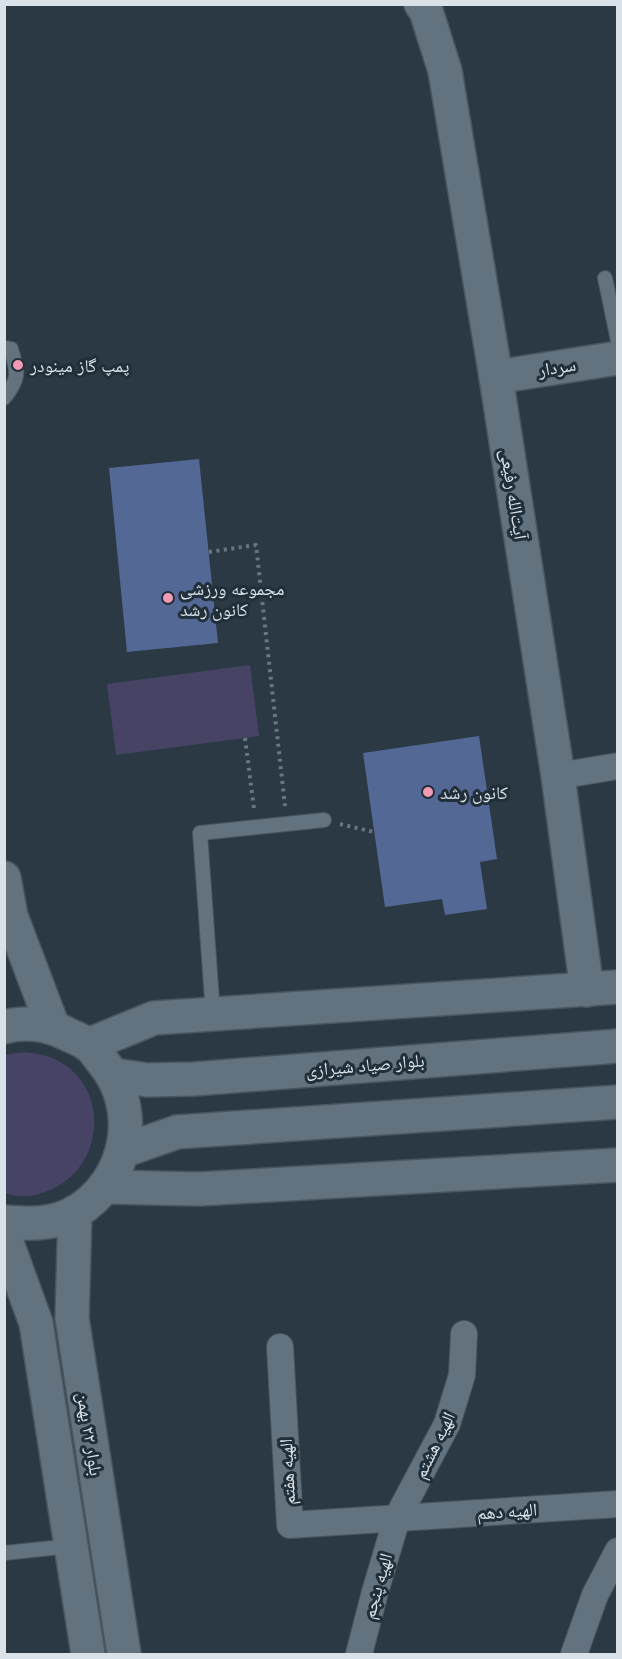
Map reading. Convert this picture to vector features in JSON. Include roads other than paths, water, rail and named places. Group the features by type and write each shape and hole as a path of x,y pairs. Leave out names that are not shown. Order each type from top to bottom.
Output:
{"street":[{"name":"آیت‌الله رفیعی","path":"421,4 426,10 446,71 558,776 602,988"},
{"name":"سردار","path":"496,377 618,358"},
{"path":"558,776 618,766"},
{"path":"4,878 11,916 53,1027"},
{"path":"88,1044 154,1018 602,988"},
{"path":"4,1027 15,1024 53,1027 88,1044 114,1075 126,1112 123,1151 105,1187 75,1212 39,1225 4,1222"},
{"name":"بلوار صیاد شیرازی","path":"114,1075 147,1080 194,1079 618,1046"},
{"path":"123,1151 177,1132 618,1102"},
{"path":"105,1187 199,1189 618,1165"},
{"name":"بلوار ۲۲ بهمن","path":"75,1212 72,1318 124,1654"},
{"name":"بلوار ۲۲ بهمن","path":"4,1235 36,1323 88,1654"},
{"name":"الهیه هشتم","path":"397,1518 447,1424 462,1375 464,1334"},
{"name":"الهیه هفتم","path":"280,1347 290,1525 397,1518"},
{"name":"الهیه دهم","path":"397,1518 618,1504"},
{"name":"الهیه پنجم","path":"359,1654 397,1518"},
{"path":"574,1654 595,1595 618,1551"}],"lane":[{"path":"605,278 618,341"},
{"path":"4,348 11,350 18,373 15,385 4,398"},
{"path":"213,1014 200,833 324,820"},
{"path":"4,1553 71,1546"}],"place":[{"name":"پمپ گاز مینودر","path":"18,365"},
{"name":"مجموعه ورزشی کانون رشد","path":"168,598"},
{"name":"کانون رشد","path":"428,792"}]}
